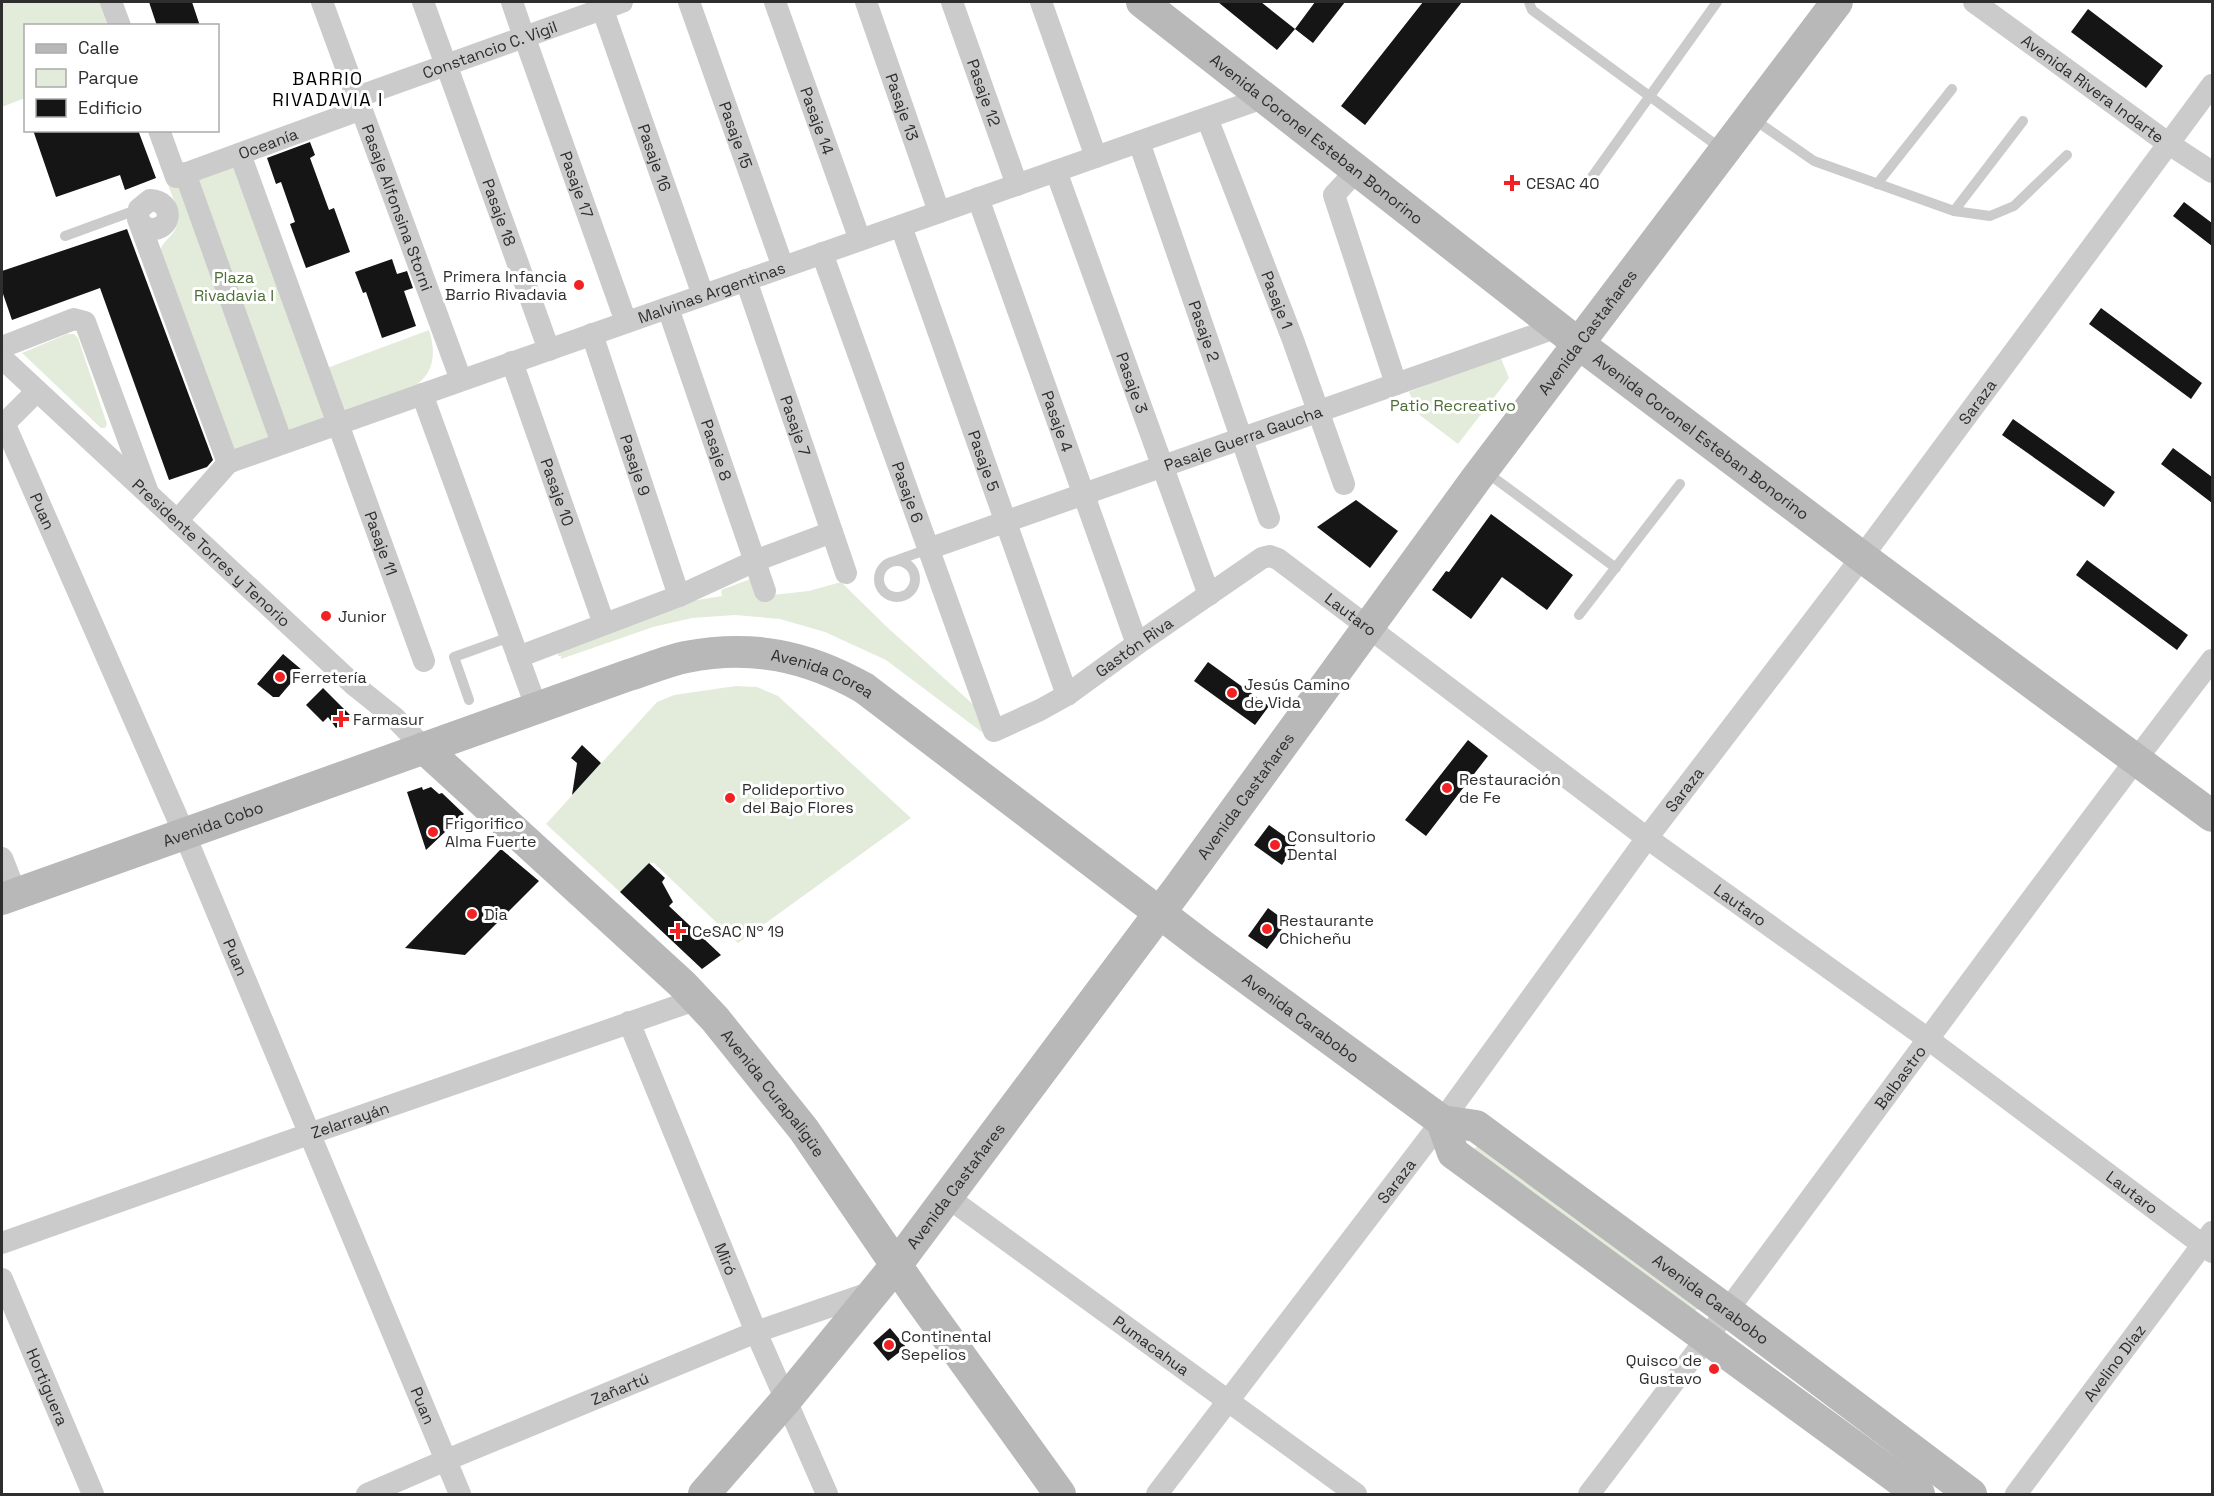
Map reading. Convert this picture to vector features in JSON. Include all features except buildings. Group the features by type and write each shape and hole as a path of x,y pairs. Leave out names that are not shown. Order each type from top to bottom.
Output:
{"main road":[{"name":"Avenida Coronel Esteban Bonorino","path":"1143,2 1568,335 2212,816"},
{"name":"Avenida Castañares","path":"704,1494 785,1401 897,1264 1160,913 1484,470 1568,335 1723,150 1837,2"},
{"name":"Avenida Corea","path":"424,747 684,657 755,651 782,655 839,674 864,688 1160,913"},
{"name":"Avenida Cobo","path":"9,897 424,747"},
{"name":"Avenida Curapaligüe","path":"424,747 698,999 804,1130 918,1297 1060,1494"},
{"name":"Avenida Carabobo","path":"1160,913 1443,1121 1476,1126 1971,1494"},
{"path":"1443,1121 1453,1153 1919,1494"}],"street":[{"path":"111,2 119,24"},
{"name":"Pasaje Alfonsina Storni","path":"322,2 461,380"},
{"name":"Pasaje 18","path":"423,2 549,350"},
{"name":"Pasaje 17","path":"512,2 626,322"},
{"name":"Pasaje 15","path":"689,2 783,267"},
{"name":"Pasaje 14","path":"775,2 860,240"},
{"name":"Pasaje 13","path":"866,2 939,212"},
{"name":"Pasaje 12","path":"952,2 1017,185"},
{"path":"1041,2 1096,157"},
{"name":"Avenida Rivera Indarte","path":"1974,2 2169,144 2212,172"},
{"name":"Constancio C. Vigil","path":"360,103 526,42 608,8"},
{"name":"Pasaje 16","path":"608,8 703,295"},
{"name":"Saraza","path":"1157,1494 1443,1121 1647,838 1862,556 2212,85"},
{"name":"Malvinas Argentinas","path":"177,521 228,463 1266,97"},
{"name":"Oceanía","path":"180,175 240,154 360,103"},
{"name":"Pasaje 1","path":"1208,118 1344,484"},
{"path":"160,132 180,175 278,432"},
{"name":"Pasaje 2","path":"1139,142 1269,518"},
{"name":"Pasaje 11","path":"240,154 424,661"},
{"path":"1358,170 1334,195 1396,384"},
{"name":"Pasaje 3","path":"1056,171 1209,595"},
{"name":"Pasaje 4","path":"978,198 1137,644"},
{"path":"140,216 144,227 153,230 163,226 155,238 151,252"},
{"path":"140,216 228,463"},
{"name":"Pasaje 5","path":"901,226 1067,695"},
{"name":"Pasaje 6","path":"822,253 994,731"},
{"name":"Pasaje 7","path":"746,280 846,573"},
{"name":"Pasaje 8","path":"668,308 765,591"},
{"path":"2,347 74,320 85,322 148,494"},
{"name":"Pasaje 9","path":"592,334 679,596"},
{"name":"Pasaje Guerra Gaucha","path":"928,549 1396,384 1568,335"},
{"name":"Presidente Torres y Tenorio","path":"2,358 354,685 394,717 424,747"},
{"name":"Pasaje 10","path":"512,362 604,624"},
{"path":"3,425 37,391"},
{"path":"422,394 537,709"},
{"name":"Puan","path":"3,425 184,833 459,1494"},
{"path":"514,647 604,624 679,596 755,561 832,532"},
{"name":"Gastón Riva","path":"994,731 1067,695 1262,558 1270,556"},
{"name":"Lautaro","path":"1270,556 1278,559 1647,838 2209,1243"},
{"name":"Balbastro","path":"1589,1494 1729,1312 1928,1039 2212,660"},
{"path":"2,858 9,897"},
{"name":"Zelarrayán","path":"2,1243 698,999"},
{"name":"Miró","path":"629,1022 756,1332 827,1494"},
{"name":"Pumacahua","path":"946,1196 1356,1494"},
{"name":"Avelino Díaz","path":"2016,1494 2209,1243"},
{"name":"Hortiguera","path":"2,1279 93,1494"},
{"name":"Zañartú","path":"367,1494 756,1332 876,1291"}],"lane":[{"path":"1529,2 1532,10 1723,150"},
{"path":"1587,184 1717,2"},
{"path":"1877,184 1952,89"},
{"path":"1749,116 1814,161 1954,211 1990,216 2014,206 2067,155"},
{"path":"1954,211 2024,121"},
{"path":"65,236 140,216"},
{"path":"1484,470 1616,568"},
{"path":"1579,615 1680,484"},
{"path":"928,549 913,590 903,597 891,597 882,589 879,577 889,562 928,549"},
{"path":"889,562 907,563 915,572 915,584"},
{"path":"469,700 454,657 514,647"}],"green space":[{"path":"2,2 111,2 120,24 24,24 24,98 2,107"},
{"name":"Plaza Rivadavia I","path":"247,147 327,368 429,330 433,354 430,369 414,386 235,452 160,250 175,230 178,218 165,177"},
{"path":"67,334 74,334 78,338 107,424 105,428 101,428 22,353"},
{"name":"Patio Recreativo","path":"1500,356 1509,378 1458,444 1417,413 1409,392"},
{"path":"756,577 763,596 809,591 841,582 888,628 975,706 991,739 886,660 825,632 780,619 735,615 692,618 653,627 561,659 561,656 558,656 558,649 685,602 722,596 721,590"},
{"name":"Polideportivo del Bajo Flores","path":"736,686 757,687 778,696 911,818 738,943 654,863 649,863 620,892 546,824 657,702 674,695"},
{"path":"1482,1143 1699,1309 1692,1312 1473,1157 1475,1148"}],"place":[{"name":"CESAC 40","path":"1512,183"},
{"name":"Primera Infancia Barrio Rivadavia","path":"579,285"},
{"name":"Junior","path":"326,616"},
{"name":"Ferretería","path":"280,677"},
{"name":"Jesús Camino de Vida","path":"1232,693"},
{"name":"Farmasur","path":"341,719"},
{"name":"Restauración de Fe","path":"1447,788"},
{"name":"Polideportivo del Bajo Flores","path":"730,798"},
{"name":"Frigorifico Alma Fuerte","path":"433,832"},
{"name":"Consultorio Dental","path":"1275,845"},
{"name":"Dia","path":"472,914"},
{"name":"Restaurante Chicheñu","path":"1267,929"},
{"name":"CeSAC Nº 19","path":"678,931"},
{"name":"Continental Sepelios","path":"889,1345"},
{"name":"Quisco de Gustavo","path":"1714,1369"}],"district":[{"name":"BARRIO RIVADAVIA I","path":"328,88"}]}
